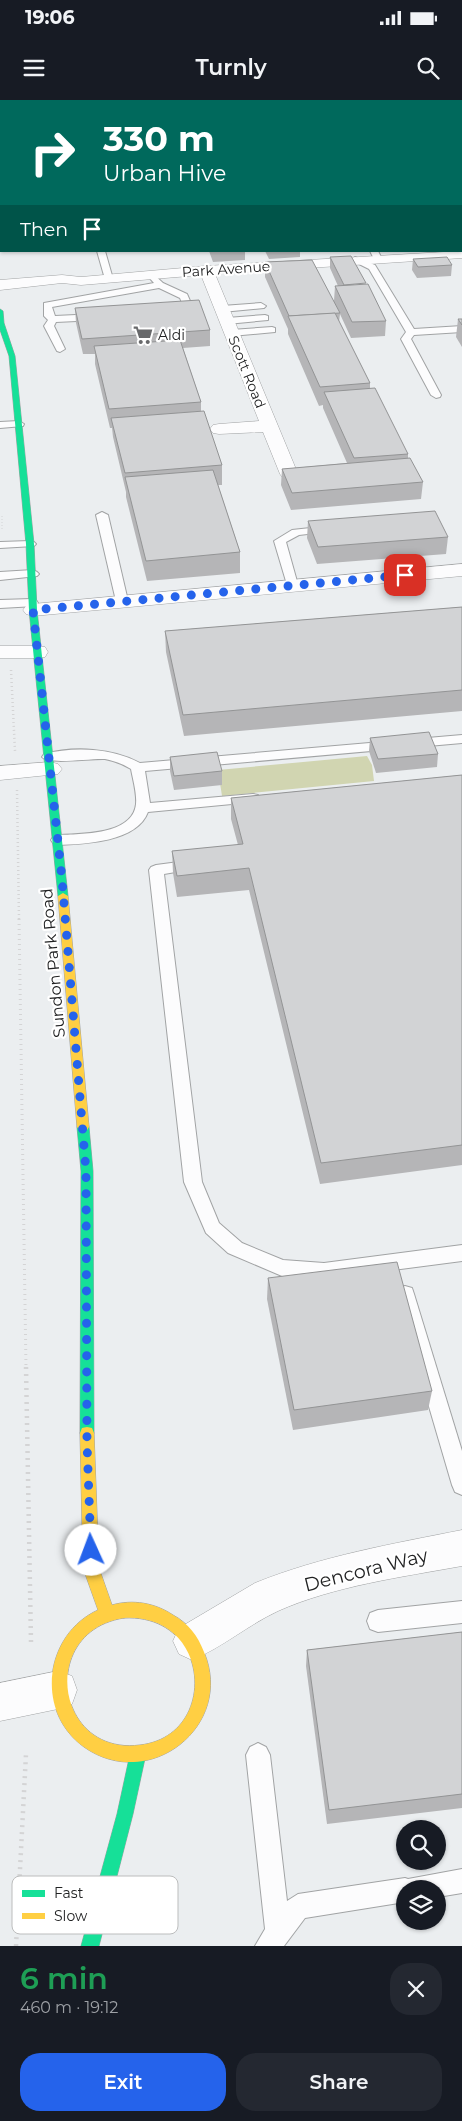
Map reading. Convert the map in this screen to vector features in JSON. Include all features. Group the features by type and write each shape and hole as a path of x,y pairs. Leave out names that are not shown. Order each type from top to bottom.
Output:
{"street":[{"name":"Park Avenue","path":"0,285 62,279 81,281 109,291 206,270 355,260 376,255 462,254"},
{"name":"Scott Road","path":"206,270 225,312 289,474"},
{"name":"Park Avenue","path":"0,296 55,289 81,281"},
{"name":"Sundon Park Road","path":"0,311 1,323 12,356 19,424 33,574 32,606 58,840 86,1171 87,1443 91,1568 107,1613"},
{"path":"219,429 269,426"},
{"path":"32,606 122,601 462,570"},
{"path":"0,652 37,652"},
{"path":"8,773 50,763"},
{"name":"Dencora Way","path":"192,1640 268,1596 344,1572 462,1548"},
{"path":"126,1608 145,1609 164,1615 180,1625 192,1640 201,1662 202,1679 196,1711 182,1731 162,1747 138,1754 112,1754 82,1738 65,1714 58,1690 64,1657 74,1639 89,1624 107,1613 126,1608"},
{"path":"0,1702 58,1690"},
{"path":"109,1876 138,1754"}],"lane":[{"path":"101,252 109,291"},
{"path":"355,260 372,267 411,332"},
{"path":"106,317 53,319 49,316 47,305 109,291 142,292 155,280 184,296 189,310 168,312"},
{"path":"225,312 262,306"},
{"path":"225,312 265,318"},
{"path":"225,312 272,330"},
{"path":"53,319 48,326 60,348"},
{"path":"411,332 462,329"},
{"path":"411,332 406,339 436,395"},
{"path":"0,357 12,356"},
{"path":"0,425 19,424"},
{"path":"102,515 122,601"},
{"path":"292,586 280,541 296,532 342,528"},
{"path":"0,546 30,544"},
{"path":"0,576 33,574"},
{"path":"0,604 32,606"},
{"path":"50,763 107,754 126,759 138,767 462,740"},
{"path":"58,840 118,833 135,821 143,808 138,767"},
{"path":"143,808 268,797"},
{"path":"199,864 156,870 193,1182 212,1228 235,1248 282,1268 324,1271 462,1253"},
{"path":"405,1294 462,1485"},
{"path":"378,1621 462,1612"},
{"path":"258,1756 273,1939"},
{"path":"446,1884 462,1881"},
{"path":"273,1939 298,1907 396,1891"}],"path":[{"path":"8,773 31,1642"},
{"path":"20,1876 26,1754"}],"green space":[{"path":"367,756 372,765 374,781 222,796 218,770"}],"building":[{"path":"351,256 366,283 344,285 330,257"},
{"path":"447,257 452,265 418,267 413,259"},
{"path":"312,260 340,313 289,316 265,262"},
{"path":"368,284 386,321 352,322 335,286"},
{"path":"199,300 210,330 82,339 75,308"},
{"path":"335,313 370,383 320,387 288,316"},
{"path":"180,340 201,402 109,409 94,346"},
{"path":"375,388 408,454 354,458 324,392"},
{"path":"204,411 222,465 125,473 111,418"},
{"path":"410,458 423,482 292,493 282,469"},
{"path":"213,470 240,552 146,561 125,477"},
{"path":"435,511 448,537 318,547 308,521"},
{"path":"462,607 462,690 183,715 165,631"},
{"path":"429,732 438,754 378,759 370,738"},
{"path":"217,752 222,771 174,776 170,757"},
{"path":"462,775 462,1145 321,1163 249,868 177,876 172,851 243,844 231,798"},
{"path":"397,1262 432,1391 294,1410 268,1278"},
{"path":"462,1632 462,1794 329,1810 307,1650"}],"traffic: fast":[{"path":"0,311 1,323 12,356 30,544 33,610 63,896"},
{"path":"83,1127 87,1171 87,1433"},
{"path":"109,1876 138,1754"},
{"path":"90,1946 93,1934"}],"traffic: slow":[{"path":"63,896 83,1127"},
{"path":"87,1433 91,1568 107,1613"},
{"path":"131,1610 159,1615 182,1631 198,1654 203,1682 198,1710 182,1733 159,1749 131,1754 103,1749 80,1733 64,1710 59,1682 64,1654 80,1631 103,1615 131,1610"}],"place":[{"name":"Aldi","path":"143,335"}],"route":[{"path":"91,1550 87,1443 86,1171 62,879 33,610 405,575"}]}
